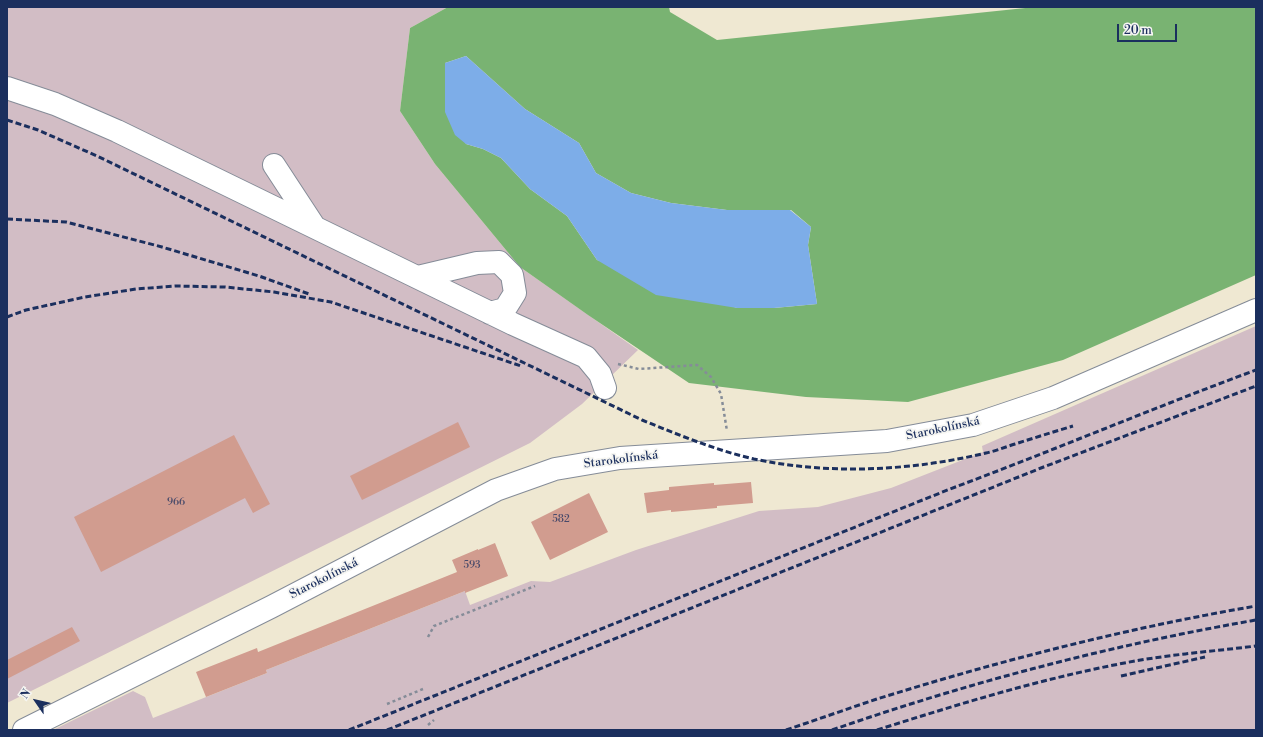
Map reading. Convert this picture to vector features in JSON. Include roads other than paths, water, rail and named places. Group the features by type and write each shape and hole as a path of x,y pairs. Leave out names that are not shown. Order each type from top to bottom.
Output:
{"street":[{"path":"7,88 55,104 117,132 586,357 600,374 605,388"},
{"path":"274,165 314,227"},
{"path":"418,277 477,263 499,262 512,275 515,293 506,309 490,312"},
{"name":"Starokolínská","path":"24,730 271,607 496,490 555,468 620,458 887,441 973,425 1053,398 1256,310"}],"water":[{"path":"466,56 525,109 579,143 596,173 631,193 671,203 727,210 790,210 811,227 808,245 817,304 774,308 737,308 656,295 597,260 567,216 530,189 501,158 483,149 466,144 455,135 445,112 445,63"}],"railway":[{"path":"7,120 38,130 97,156 642,420 697,442 725,451 754,459 812,467 841,469 899,467 928,464 990,452 1073,426"},
{"path":"7,219 66,222 162,247 259,276 309,294"},
{"path":"7,317 26,310 85,297 136,289 176,286 225,287 274,292 331,302 521,366"},
{"path":"349,730 950,489 1256,370"},
{"path":"387,730 1041,468 1256,386"},
{"path":"786,730 877,699 1018,658 1160,624 1256,606"},
{"path":"832,730 936,696 1042,666 1148,641 1256,620"},
{"path":"877,730 1005,691 1102,667 1165,656 1256,646"},
{"path":"1121,676 1205,657"}]}
